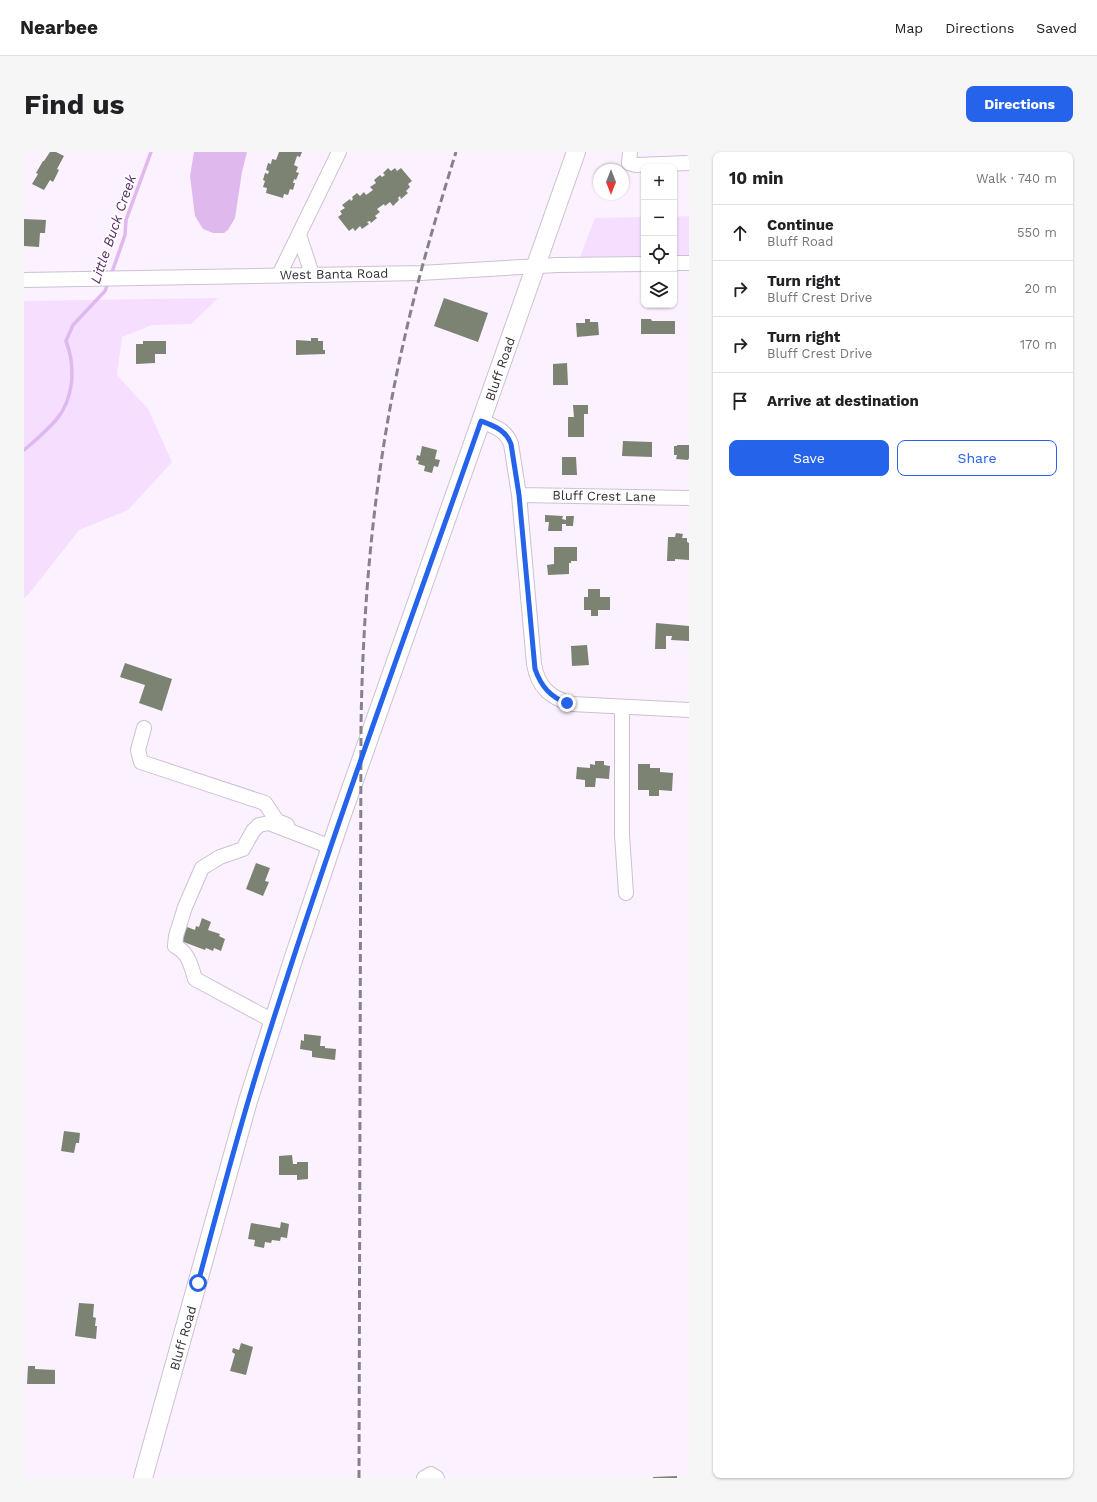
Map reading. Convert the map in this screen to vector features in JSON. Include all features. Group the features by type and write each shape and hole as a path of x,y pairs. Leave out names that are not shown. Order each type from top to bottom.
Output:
{"main road":[{"name":"Bluff Road","path":"143,1478 245,1114 273,1021 332,844 576,152"}],"street":[{"path":"279,275 339,152"},
{"path":"630,152 629,163 636,165 689,163"},
{"path":"299,235 312,274"},
{"path":"677,263 689,263"},
{"name":"West Banta Road","path":"24,280 420,273 557,265 641,264"},
{"path":"481,421 501,430 509,438 519,495 534,664 539,679 548,693 557,699 572,704 689,710"},
{"name":"Bluff Crest Lane","path":"519,495 689,498"},
{"path":"622,707 622,835 626,893"},
{"path":"144,728 138,750 141,762 265,803 277,821 332,844"},
{"path":"273,1021 196,979 190,962 183,950 175,946 176,936 185,907 202,868 220,857 243,849 253,831 259,825 269,823 332,844"},
{"path":"424,1478 431,1474 437,1478"}],"shaded area":[{"path":"194,152 247,152 242,172 235,218 228,230 224,233 213,233 203,229 195,216 190,176"},
{"path":"689,216 689,256 677,256 677,217"},
{"path":"641,217 641,256 580,257 595,218"},
{"path":"218,298 191,324 152,325 122,337 117,375 148,409 172,462 128,510 79,530 28,595 24,598 24,301"}],"building":[{"path":"50,152 56,152 64,156 57,169 59,170 53,182 50,180 44,190 32,184 38,174 36,173"},
{"path":"279,152 302,152 300,157 297,156 294,165 298,167 296,172 299,173 296,180 294,179 293,183 295,183 293,190 290,189 288,195 284,194 283,198 266,193 267,188 263,187 265,173 268,174 269,171 266,170 268,163 271,164 272,159 276,160"},
{"path":"388,168 391,171 395,168 397,171 401,168 412,181 408,184 410,187 406,191 408,193 401,199 400,196 398,198 399,200 393,206 390,202 377,209 380,212 375,216 377,218 371,223 370,221 367,222 369,224 362,229 360,226 355,231 353,228 349,231 338,217 342,214 340,211 345,208 342,205 350,199 351,201 353,199 352,197 357,193 360,196 364,192 366,195 373,190 370,187 376,183 374,180 380,175 382,177 385,175 383,173"},
{"path":"24,219 46,220 45,233 40,233 39,247 24,246"},
{"path":"444,298 488,313 478,342 434,326"},
{"path":"585,319 590,319 590,322 598,322 599,335 577,337 576,323 585,323"},
{"path":"641,319 651,319 652,321 675,321 675,334 641,334"},
{"path":"311,338 318,338 318,341 323,341 323,350 325,350 325,354 296,355 296,340 311,341"},
{"path":"143,341 166,341 166,354 155,354 155,363 136,364 136,344 143,344"},
{"path":"567,363 568,385 553,385 553,364"},
{"path":"573,405 588,405 588,414 584,414 584,437 568,437 568,417 574,417"},
{"path":"623,441 652,442 652,457 622,456"},
{"path":"689,445 688,460 676,459 677,455 674,455 674,446"},
{"path":"422,446 437,450 435,459 440,460 438,467 434,466 432,473 424,471 425,466 418,464 419,461 416,460 417,455 420,456"},
{"path":"562,457 576,457 577,475 562,475"},
{"path":"545,515 563,516 562,519 566,520 566,516 574,516 573,526 566,526 566,524 562,524 562,531 548,531 549,522 545,522"},
{"path":"676,533 683,534 682,538 687,538 687,542 689,543 689,560 675,559 675,561 667,561 668,537 675,537"},
{"path":"554,547 577,547 577,561 571,561 571,563 569,563 569,574 548,575 547,565 554,564"},
{"path":"588,589 600,589 600,597 610,597 610,610 598,610 598,616 591,616 591,610 584,610 584,597 588,597"},
{"path":"656,623 689,626 689,641 671,640 672,636 666,636 666,649 655,649"},
{"path":"587,645 589,665 572,666 571,646"},
{"path":"125,663 172,679 162,711 139,703 145,685 120,677"},
{"path":"595,761 604,761 604,765 610,766 609,779 596,778 595,787 585,787 585,780 576,779 577,767 590,768 590,764 595,765"},
{"path":"638,764 650,764 650,768 660,768 660,772 673,773 672,791 659,790 659,796 649,796 649,790 638,790"},
{"path":"256,863 270,868 265,881 269,882 263,896 246,889"},
{"path":"202,918 211,922 208,930 220,934 219,936 225,939 221,951 214,948 213,951 206,948 205,950 181,941 187,927 195,930 196,926 199,927"},
{"path":"304,1034 321,1036 320,1046 336,1049 335,1060 312,1057 312,1051 300,1049 301,1040 304,1041"},
{"path":"64,1131 80,1133 79,1143 76,1143 74,1153 61,1151"},
{"path":"292,1155 293,1164 297,1164 297,1162 308,1162 308,1179 297,1180 297,1175 279,1175 279,1156"},
{"path":"281,1222 289,1224 287,1238 281,1237 280,1241 272,1240 271,1243 265,1242 264,1248 254,1246 255,1240 248,1239 251,1223 280,1228"},
{"path":"79,1303 94,1304 93,1317 96,1318 95,1326 97,1326 96,1339 75,1336"},
{"path":"241,1343 253,1347 246,1375 230,1371 235,1354 232,1352 233,1348 239,1350"},
{"path":"28,1366 35,1366 35,1369 55,1370 55,1384 27,1384"},
{"path":"677,1476 677,1478 653,1478 653,1477"}],"waterway":[{"name":"Little Buck Creek","path":"111,275 125,235 126,220 151,152"},
{"name":"Little Buck Creek","path":"24,450 48,428 62,412 67,402 72,382 71,361 66,341 73,325 105,291 108,283"}],"railway":[{"path":"359,1478 361,726 364,628 372,530 378,481 395,384 410,313 422,267 456,152"}],"route":[{"path":"198,1283 248,1101 292,960 481,421 505,433 511,444 519,495 535,669 539,679 548,693 567,703"}]}
